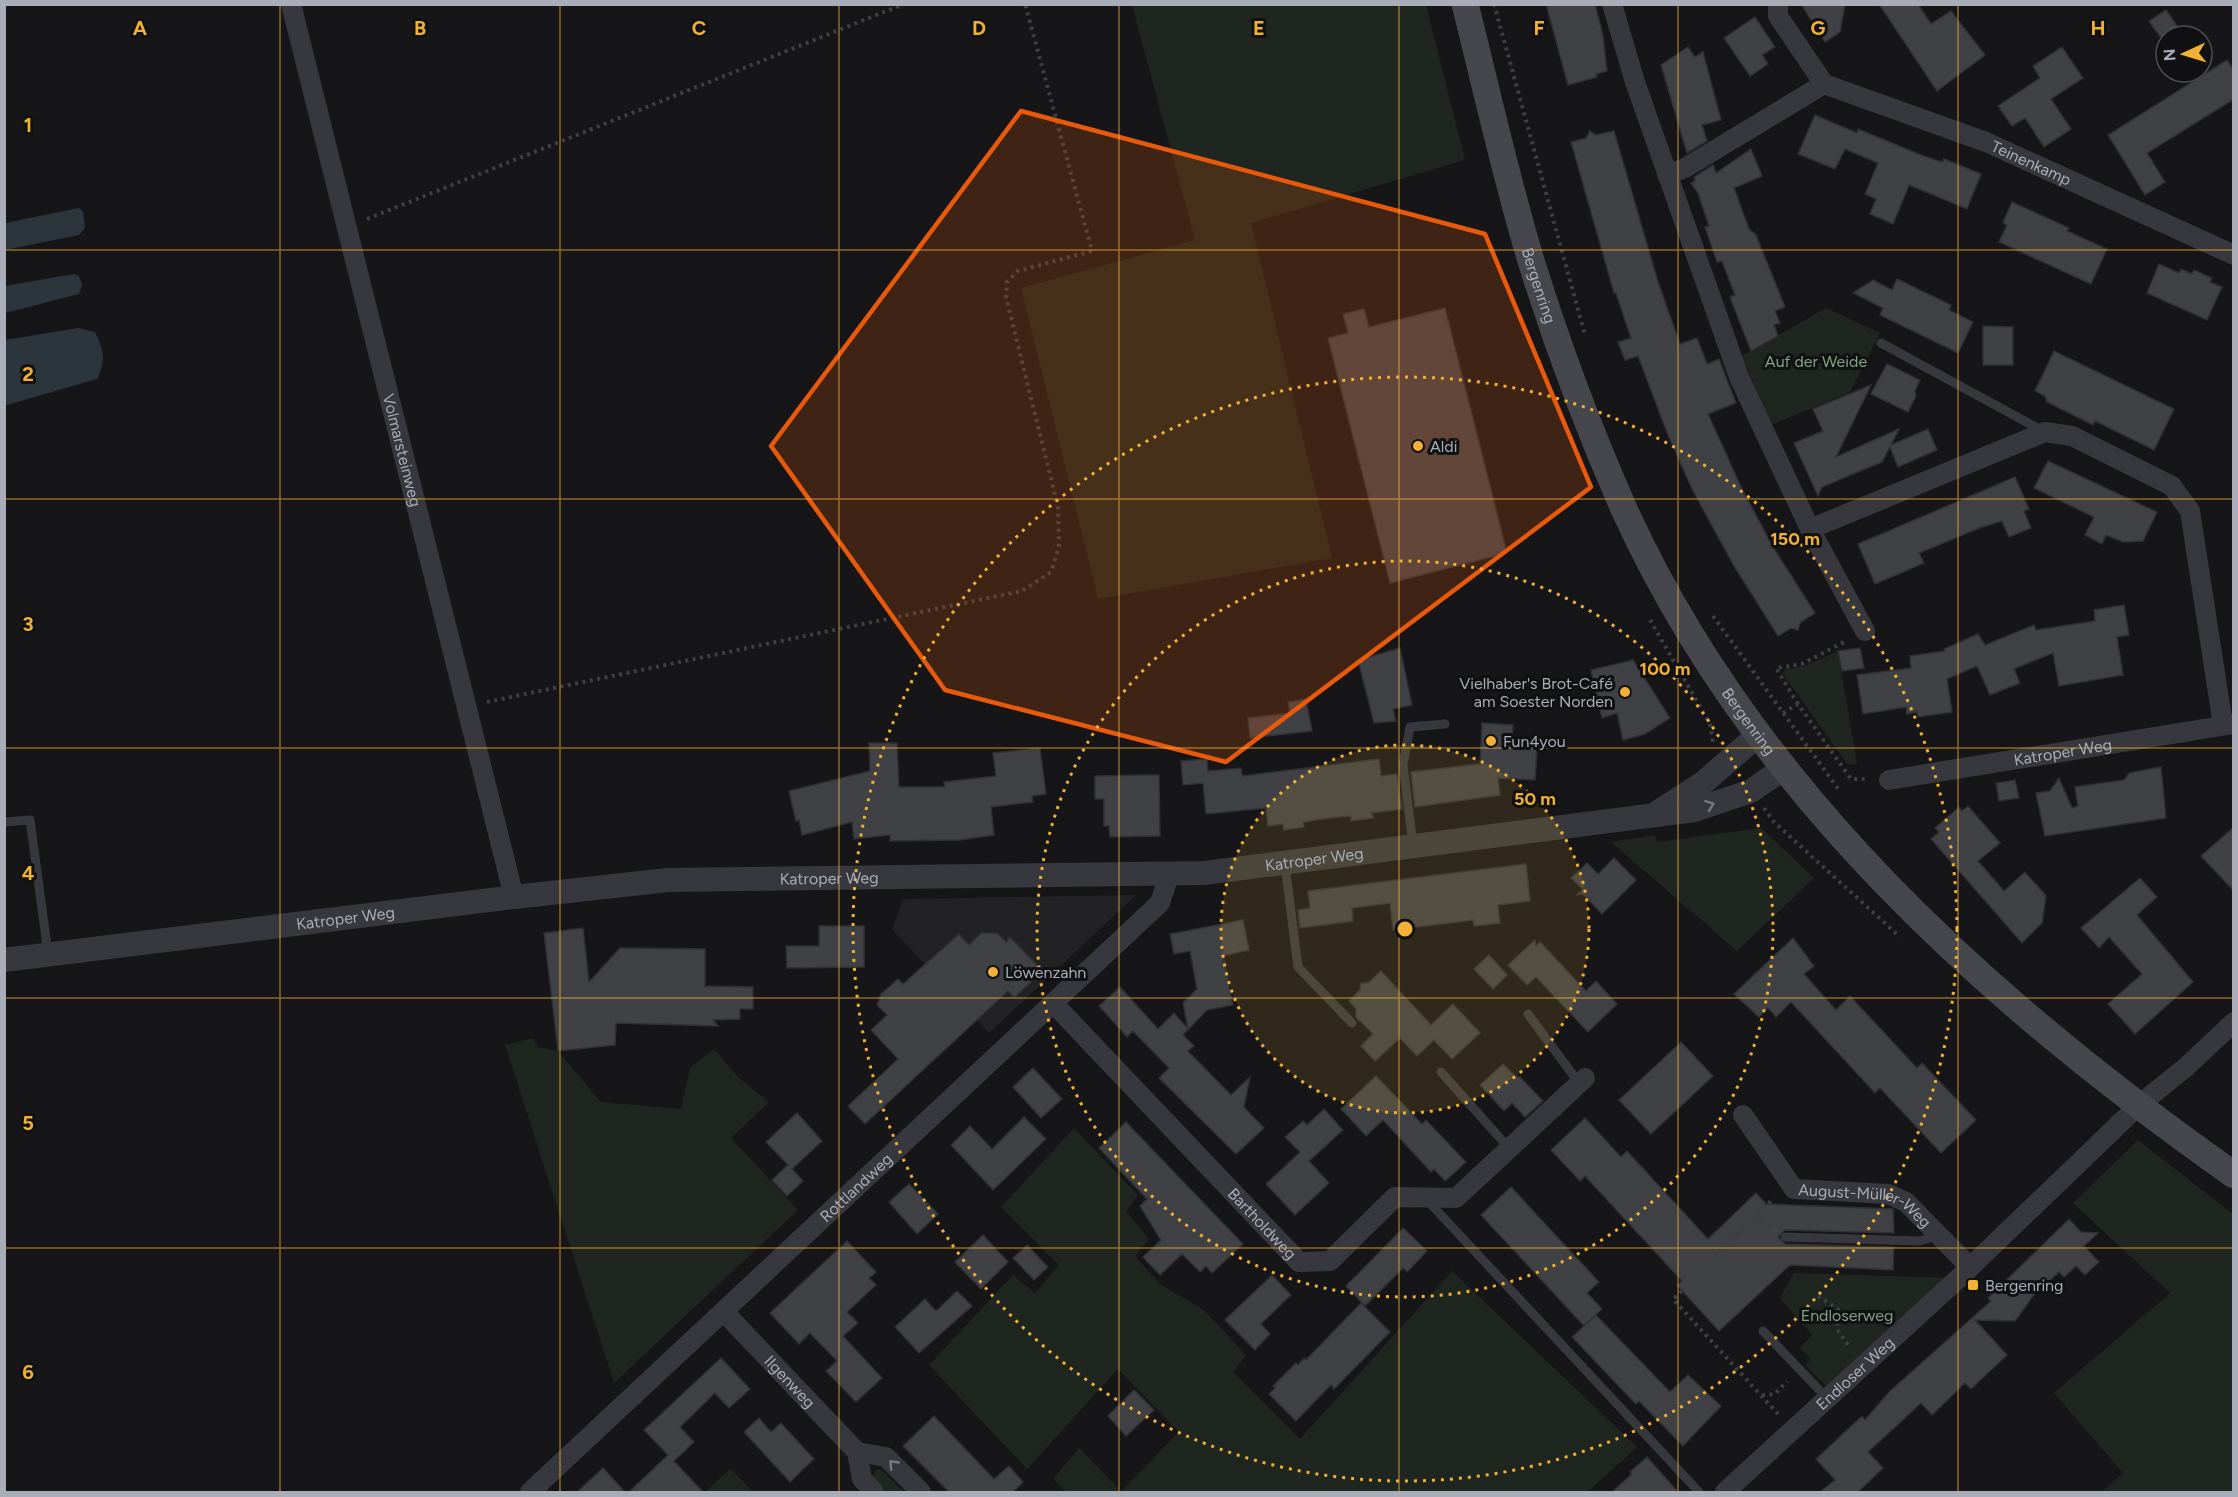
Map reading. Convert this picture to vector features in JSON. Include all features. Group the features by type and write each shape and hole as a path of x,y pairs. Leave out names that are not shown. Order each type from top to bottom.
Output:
{"main road":[{"name":"Bergenring","path":"1465,4 1532,263 1583,409 1624,509 1645,550 1686,625 1758,735 1868,867 1945,945 2043,1030 2234,1175"}],"street":[{"name":"Volmarsteinweg","path":"291,4 514,897"},
{"path":"1612,4 1629,66 1739,377 1810,529 1866,631"},
{"path":"1667,176 1685,168 1824,84 1778,16 1778,4"},
{"name":"Teinenkamp","path":"1824,84 1986,142 2234,255"},
{"path":"1810,529 2046,432 2072,436 2172,486 2190,511 2228,724"},
{"name":"Katroper Weg","path":"1889,780 2228,724"},
{"name":"Katroper Weg","path":"1653,815 1703,783 1758,735"},
{"name":"Katroper Weg","path":"4,960 668,880 1168,875 1695,810 1751,791 1784,768"},
{"name":"Rottlandweg","path":"530,1492 1160,903 1168,875"},
{"name":"Bartholdweg","path":"1053,1004 1299,1262 1330,1261 1395,1197 1456,1198 1582,1080"},
{"path":"2139,1105 2186,1067 2234,1022"},
{"name":"Endloser Weg","path":"1725,1492 1970,1267 2139,1105"},
{"name":"August-Müller-Weg","path":"1743,1115 1794,1189 1888,1194 1906,1202 1970,1267"},
{"name":"Ilgenweg","path":"724,1312 857,1452"},
{"path":"874,1492 862,1479 857,1452 886,1457 921,1492"}],"lane":[{"path":"1881,343 2046,432"},
{"path":"1413,845 1403,765 1410,727 1445,724"},
{"path":"4,822 30,820 48,955"},
{"path":"1285,862 1298,967 1352,1023"},
{"path":"1528,1014 1582,1080"},
{"path":"1441,1072 1509,1148"},
{"path":"1425,1197 1699,1492"},
{"path":"1785,1237 1920,1241 1939,1235"},
{"path":"1763,1331 1827,1398"}],"path":[{"path":"346,228 904,4"},
{"path":"467,706 1022,591 1051,572 1059,547 1058,507 1005,297 1007,282 1018,271 1092,251 1025,4"},
{"path":"1494,4 1588,344"},
{"path":"1706,606 1843,795"},
{"path":"1866,631 1802,664 1776,668 1798,704 1851,779 1889,780"},
{"path":"1783,712 1798,704"},
{"path":"1715,1256 1790,1183"},
{"path":"1682,1291 1673,1299 1792,1431"},
{"path":"1818,1296 1838,1309 1837,1329 1863,1365"},
{"path":"1761,1395 1775,1394 1799,1369"}],"highlighted area":[{"path":"1021,111 1485,234 1591,487 1226,762 945,690 771,446"}],"shaded area":[{"path":"79,208 83,211 85,228 79,235 5,250 5,223"},
{"path":"74,274 79,276 82,285 79,294 5,313 5,286"},
{"path":"78,328 95,332 100,344 103,361 97,379 7,405 5,403 5,340"},
{"name":"Löwenzahn","path":"1136,895 989,1033 892,929 903,899"}],"green space":[{"path":"1132,5 1426,5 1465,160 1251,223 1332,558 1098,599 1021,288 1195,240"},
{"name":"Auf der Weide","path":"1826,308 1880,333 1850,392 1771,425 1742,356"},
{"path":"1838,651 1857,764 1848,765 1783,674 1785,669 1805,666"},
{"path":"1761,828 1814,878 1737,951 1611,842 1655,835 1657,842"},
{"path":"533,1038 538,1047 558,1051 601,1102 681,1109 690,1068 714,1049 738,1077 769,1102 731,1138 798,1210 614,1383 505,1045"},
{"path":"1074,1128 1138,1195 1126,1211 1149,1239 1135,1256 1160,1284 1204,1310 1246,1355 1233,1372 1300,1439 1452,1271 1637,1447 1588,1492 1066,1492 1053,1479 1079,1448 1121,1491 1179,1432 1118,1369 1027,1469 929,1365 1013,1275 1035,1293 1059,1265 1001,1207"},
{"path":"2138,1140 2233,1214 2233,1492 2102,1492 2123,1473 2054,1393 2170,1293 2073,1203"},
{"name":"Endloserweg","path":"1794,1273 1950,1278 1827,1387 1806,1366 1810,1358 1800,1348 1812,1335 1780,1298"},
{"path":"730,1469 753,1492 705,1492"},
{"path":"877,1469 882,1470 904,1492 886,1492 874,1479 873,1474"}],"building":[{"path":"1546,4 1595,4 1603,36 1607,71 1596,74 1597,77 1568,85"},
{"path":"1801,4 1845,4 1840,32 1825,42"},
{"path":"1879,4 1918,4 1931,24 1951,11 1985,55 1937,91"},
{"path":"2166,10 2176,24 2154,24 2154,28 2149,21"},
{"path":"1755,17 1775,47 1762,55 1768,64 1750,76 1724,38"},
{"path":"1688,47 1695,57 1703,52 1721,120 1702,125 1707,141 1687,153 1661,65"},
{"path":"2062,47 2083,78 2051,99 2071,129 2044,147 2025,118 2012,126 1998,106 2040,78 2033,66"},
{"path":"2227,60 2234,71 2234,99 2147,153 2165,182 2145,195 2108,135 2189,84 2214,84 2214,68"},
{"path":"1815,115 1857,133 1858,129 1921,155 1942,162 1944,159 1981,174 1967,209 1909,185 1893,224 1870,214 1876,199 1865,194 1878,163 1845,149 1835,169 1798,154"},
{"path":"1590,131 1596,135 1614,131 1658,282 1680,344 1697,338 1707,364 1719,359 1736,403 1708,414 1742,489 1773,547 1815,613 1800,623 1798,630 1791,628 1778,636 1734,566 1692,489 1668,435 1638,356 1625,360 1618,342 1631,338 1616,293 1614,293 1571,142 1586,138"},
{"path":"1751,149 1762,176 1734,188 1749,229 1756,235 1785,307 1775,311 1780,323 1774,325 1778,336 1751,351 1730,297 1735,295 1722,261 1717,262 1705,227 1709,226 1698,193 1691,183 1695,181 1694,177 1713,165 1716,173"},
{"path":"2012,202 2069,228 2067,231 2107,249 2091,284 1999,242 2007,225 2003,223"},
{"path":"2159,264 2179,273 2181,269 2192,274 2194,270 2212,278 2210,282 2222,287 2207,320 2147,293"},
{"path":"1897,279 1951,305 1949,310 1973,322 1958,353 1880,315 1883,308 1853,293 1873,280 1892,290"},
{"name":"Aldi","path":"1445,308 1507,553 1390,583 1328,338 1348,333 1343,314 1364,309 1369,327"},
{"path":"1983,326 2013,327 2013,365 1983,365"},
{"path":"2054,351 2174,409 2154,450 2095,421 2093,425 2047,402 2045,396 2035,391"},
{"path":"1887,364 1920,380 1915,391 1916,396 1908,412 1871,394"},
{"path":"1871,385 1836,457 1899,429 1891,445 1928,429 1937,450 1898,467 1890,447 1882,462 1822,487 1818,496 1794,443 1823,431 1813,409"},
{"path":"2048,461 2157,512 2143,541 2123,542 2106,535 2102,544 2085,535 2094,517 2034,488"},
{"path":"2015,477 2029,509 2024,511 2031,528 2009,537 2002,521 1982,527 1919,553 1924,563 1875,584 1858,544"},
{"path":"2124,605 2129,635 2117,637 2123,675 2059,686 2053,653 2014,669 2020,683 1990,695 1977,666 1947,679 1952,712 1918,717 1917,712 1907,714 1906,707 1863,714 1857,675 1911,668 1910,656 1945,651 1944,649 1978,634 1985,645 2034,625 2036,630 2095,621 2094,610"},
{"path":"1400,648 1412,705 1393,709 1396,721 1374,723 1358,660"},
{"path":"1860,648 1864,668 1842,671 1838,651"},
{"name":"Vielhaber's Brot-Café am Soester Norden","path":"1633,660 1670,718 1645,734 1623,740 1617,713 1602,718 1591,670"},
{"path":"1306,699 1312,731 1250,738 1248,718 1290,713 1288,702"},
{"path":"1482,723 1513,725 1512,745 1537,747 1535,780 1498,778 1500,795 1415,807 1411,772 1480,764"},
{"path":"869,743 897,743 899,787 945,787 944,782 996,776 993,753 1040,748 1046,794 1032,796 1033,802 991,807 994,835 960,840 890,841 890,835 854,839 852,822 802,835 789,791 870,771"},
{"path":"1207,759 1208,771 1241,768 1242,776 1379,759 1381,776 1397,774 1402,809 1371,813 1374,818 1351,821 1351,816 1303,822 1304,827 1284,830 1283,824 1268,826 1266,808 1206,814 1203,783 1183,785 1181,761"},
{"path":"2161,767 2166,818 2045,836 2036,793 2050,791 2059,778 2072,808 2078,806 2075,787 2124,780 2129,773"},
{"path":"1159,775 1160,836 1110,837 1109,826 1104,826 1104,799 1095,799 1095,776"},
{"path":"2015,780 2019,798 1999,801 1996,783"},
{"path":"1968,806 2000,843 1978,861 2004,891 2025,872 2046,896 2042,923 2022,943 1931,839 1939,832 1935,828 1959,807 1962,811"},
{"path":"2234,827 2234,891 2201,856"},
{"path":"1614,858 1636,880 1602,914 1583,894 1577,895 1583,889 1571,878 1587,863 1598,874"},
{"path":"1526,864 1530,901 1498,905 1500,923 1474,926 1473,920 1393,930 1390,903 1352,908 1353,921 1300,928 1298,910 1310,908 1308,891"},
{"path":"2140,878 2157,897 2137,915 2193,982 2135,1034 2108,1004 2142,974 2109,937 2099,948 2081,928"},
{"path":"1243,920 1249,950 1223,956 1233,1005 1207,1010 1183,1035 1194,1046 1188,1051 1231,1095 1250,1077 1244,1107 1264,1128 1236,1154 1159,1078 1169,1068 1133,1031 1127,1037 1099,1006 1120,987 1158,1029 1174,1013 1188,1029 1183,1003 1197,989 1190,951 1174,954 1170,934"},
{"path":"819,926 864,926 864,967 787,968 786,946 819,946"},
{"path":"583,928 589,982 620,948 705,949 705,986 753,987 753,1009 740,1009 740,1019 713,1020 718,1026 616,1023 615,1045 558,1051 544,933"},
{"path":"981,933 997,933 1006,942 1010,937 1043,971 1014,998 1008,991 865,1124 848,1106 898,1059 871,1030 887,1015 877,1005 881,994 898,979 903,984 959,934 969,945"},
{"path":"1793,938 1814,966 1804,974 1836,1010 1850,996 1917,1068 1922,1063 1976,1120 1941,1153 1880,1088 1875,1093 1791,1002 1776,1017 1768,1008 1759,1017 1734,994"},
{"path":"1535,940 1536,946 1540,942 1586,991 1596,981 1617,1004 1588,1032 1536,977 1527,985 1508,965"},
{"path":"1489,955 1507,975 1493,989 1474,969"},
{"path":"1381,971 1431,1025 1453,1004 1480,1033 1452,1059 1434,1040 1417,1056 1400,1038 1375,1061 1361,1046 1373,1034 1356,1017 1356,1009 1349,1001 1360,990 1361,983 1368,983"},
{"path":"1681,1042 1713,1076 1651,1134 1619,1100"},
{"path":"1503,1064 1515,1076 1520,1077 1543,1101 1525,1117 1512,1103 1504,1111 1480,1085"},
{"path":"1033,1068 1062,1099 1041,1118 1013,1087"},
{"path":"1376,1076 1422,1124 1426,1120 1466,1162 1445,1181 1434,1169 1431,1172 1383,1120 1366,1136 1341,1109"},
{"path":"1324,1109 1343,1130 1309,1161 1329,1183 1295,1215 1266,1184 1300,1152 1285,1137 1303,1121 1307,1125"},
{"path":"797,1113 822,1141 792,1169 803,1181 787,1196 772,1180 788,1165 766,1142"},
{"path":"1024,1117 1046,1139 993,1190 951,1145 970,1126 992,1149"},
{"path":"1585,1118 1621,1157 1627,1151 1708,1239 1756,1193 1766,1204 1893,1209 1894,1233 1785,1230 1778,1237 1785,1244 1894,1247 1893,1270 1790,1265 1719,1331 1677,1285 1682,1281 1585,1176 1580,1181 1551,1150"},
{"path":"1126,1122 1243,1244 1212,1273 1206,1266 1200,1272 1182,1254 1160,1275 1143,1257 1161,1240 1140,1206 1147,1199 1099,1148"},
{"path":"909,1184 938,1214 917,1234 889,1202"},
{"path":"1511,1187 1599,1282 1587,1293 1602,1309 1584,1326 1481,1215"},
{"path":"2069,1219 2081,1232 2098,1233 2084,1246 2099,1262 2085,1275 2076,1266 2064,1277 2059,1272 2033,1296 2015,1321 1975,1320 2007,1355 1971,1389 1965,1383 1932,1415 1921,1403 1868,1452 1883,1468 1858,1492 1820,1492 1835,1480 1816,1459 1862,1416 1865,1420 1889,1392 1991,1301 1988,1298"},
{"path":"1403,1228 1427,1251 1407,1272 1403,1268 1365,1306 1346,1286"},
{"path":"983,1235 1008,1262 981,1289 955,1262"},
{"path":"847,1241 876,1272 869,1278 876,1285 847,1312 858,1323 843,1336 882,1378 856,1402 826,1371 837,1361 810,1333 799,1344 770,1313"},
{"path":"1027,1245 1048,1267 1034,1280 1013,1258"},
{"path":"1272,1275 1291,1295 1261,1324 1270,1334 1255,1350 1225,1320"},
{"path":"957,1291 972,1306 919,1353 895,1327 925,1299 936,1311"},
{"path":"1361,1303 1390,1332 1334,1389 1331,1385 1296,1421 1269,1394 1275,1388 1273,1386 1296,1363 1298,1365 1304,1358 1306,1360"},
{"path":"1596,1315 1670,1392 1688,1375 1721,1406 1683,1446 1639,1401 1636,1404 1572,1337"},
{"path":"721,1358 750,1389 729,1408 715,1393 680,1427 694,1442 674,1461 703,1492 629,1492 668,1455 644,1430"},
{"path":"1134,1390 1154,1410 1126,1436 1108,1416"},
{"path":"934,1416 994,1479 1009,1466 1023,1482 1013,1492 949,1492 903,1446"},
{"path":"759,1418 771,1432 781,1423 814,1459 790,1482 744,1432"},
{"path":"1647,1457 1678,1492 1612,1492 1632,1474 1630,1472"},
{"path":"603,1468 625,1492 577,1492"}],"place":[{"name":"Aldi","path":"1418,446"},
{"name":"Vielhaber's Brot-Café am Soester Norden","path":"1625,692"},
{"name":"Fun4you","path":"1491,741"},
{"name":"Löwenzahn","path":"993,972"},
{"name":"Bergenring","path":"1973,1285"}]}
